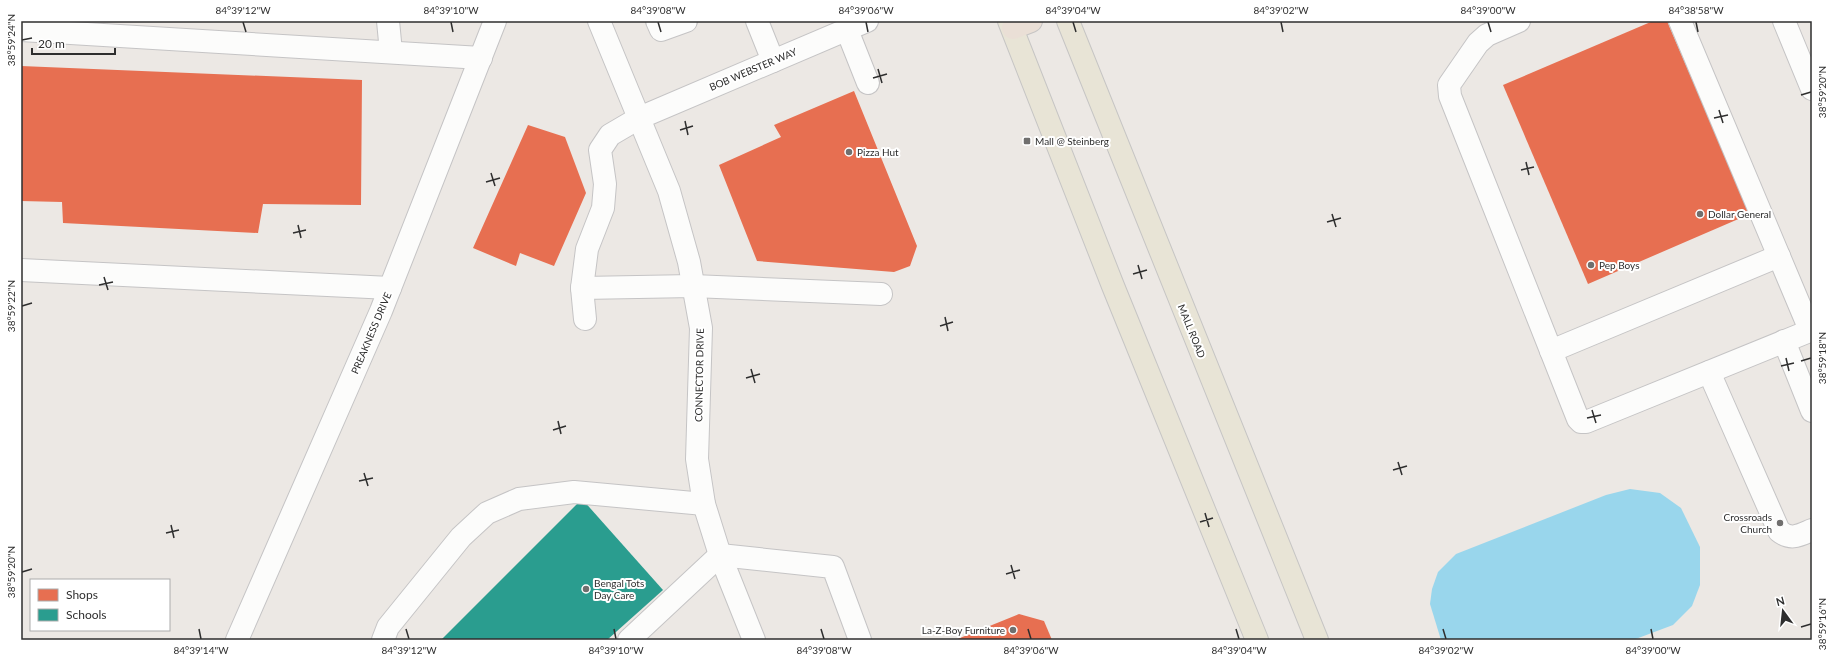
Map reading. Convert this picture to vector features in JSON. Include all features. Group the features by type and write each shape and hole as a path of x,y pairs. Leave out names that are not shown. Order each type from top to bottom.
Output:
{"main road":[{"name":"MALL ROAD","path":"1068,21 1317,640"},
{"path":"1017,23 1118,298 1257,640"}],"street":[{"path":"388,21 391,52"},
{"name":"PREAKNESS DRIVE","path":"237,640 390,288 495,21"},
{"name":"CONNECTOR DRIVE","path":"599,21 669,191 689,262 701,328 697,459 704,504 720,555 754,640"},
{"path":"657,21 661,30 686,21"},
{"path":"757,21 773,61"},
{"name":"BOB WEBSTER WAY","path":"585,319 582,288 587,249 603,208 605,184 600,150 610,135 639,118 867,21"},
{"path":"1519,21 1487,35 1478,43 1449,84 1450,96 1578,419 1581,422 1586,422 1811,330 1680,21"},
{"path":"1784,21 1812,89"},
{"path":"21,30 481,58"},
{"path":"847,30 868,83"},
{"path":"1551,351 1779,256"},
{"path":"21,270 390,288"},
{"path":"582,288 693,286 881,294"},
{"path":"1784,341 1812,411"},
{"path":"1709,372 1779,532 1785,536 1794,537 1812,530"},
{"path":"383,640 388,627 461,537 487,513 513,502 535,496 574,492 704,504"},
{"path":"629,640 720,555 833,567 860,640"}],"water":[{"path":"1630,489 1660,493 1681,508 1700,547 1700,585 1692,606 1673,625 1633,640 1441,640 1430,604 1432,589 1438,572 1456,554 1606,495"}],"building: Shops":[{"path":"1653,21 1667,21 1750,214 1588,284 1503,85"},
{"path":"21,66 362,80 361,205 263,204 258,233 63,223 62,202 21,201"},
{"path":"854,91 917,246 910,266 894,272 757,261 719,165 781,137 774,125"},
{"path":"528,125 565,137 586,193 554,266 520,253 516,266 473,248"},
{"name":"La-Z-Boy Furniture","path":"1019,614 1044,621 1052,640 955,640"}],"building: Schools":[{"path":"582,499 663,590 607,640 441,640"}],"place":[{"name":"Mall @ Steinberg","path":"1027,141"},
{"name":"Pizza Hut","path":"849,152"},
{"name":"Dollar General","path":"1700,214"},
{"name":"Pep Boys","path":"1591,265"},
{"name":"Crossroads Church","path":"1780,523"},
{"name":"Bengal Tots Day Care","path":"586,589"},
{"name":"La-Z-Boy Furniture","path":"1013,630"}]}
